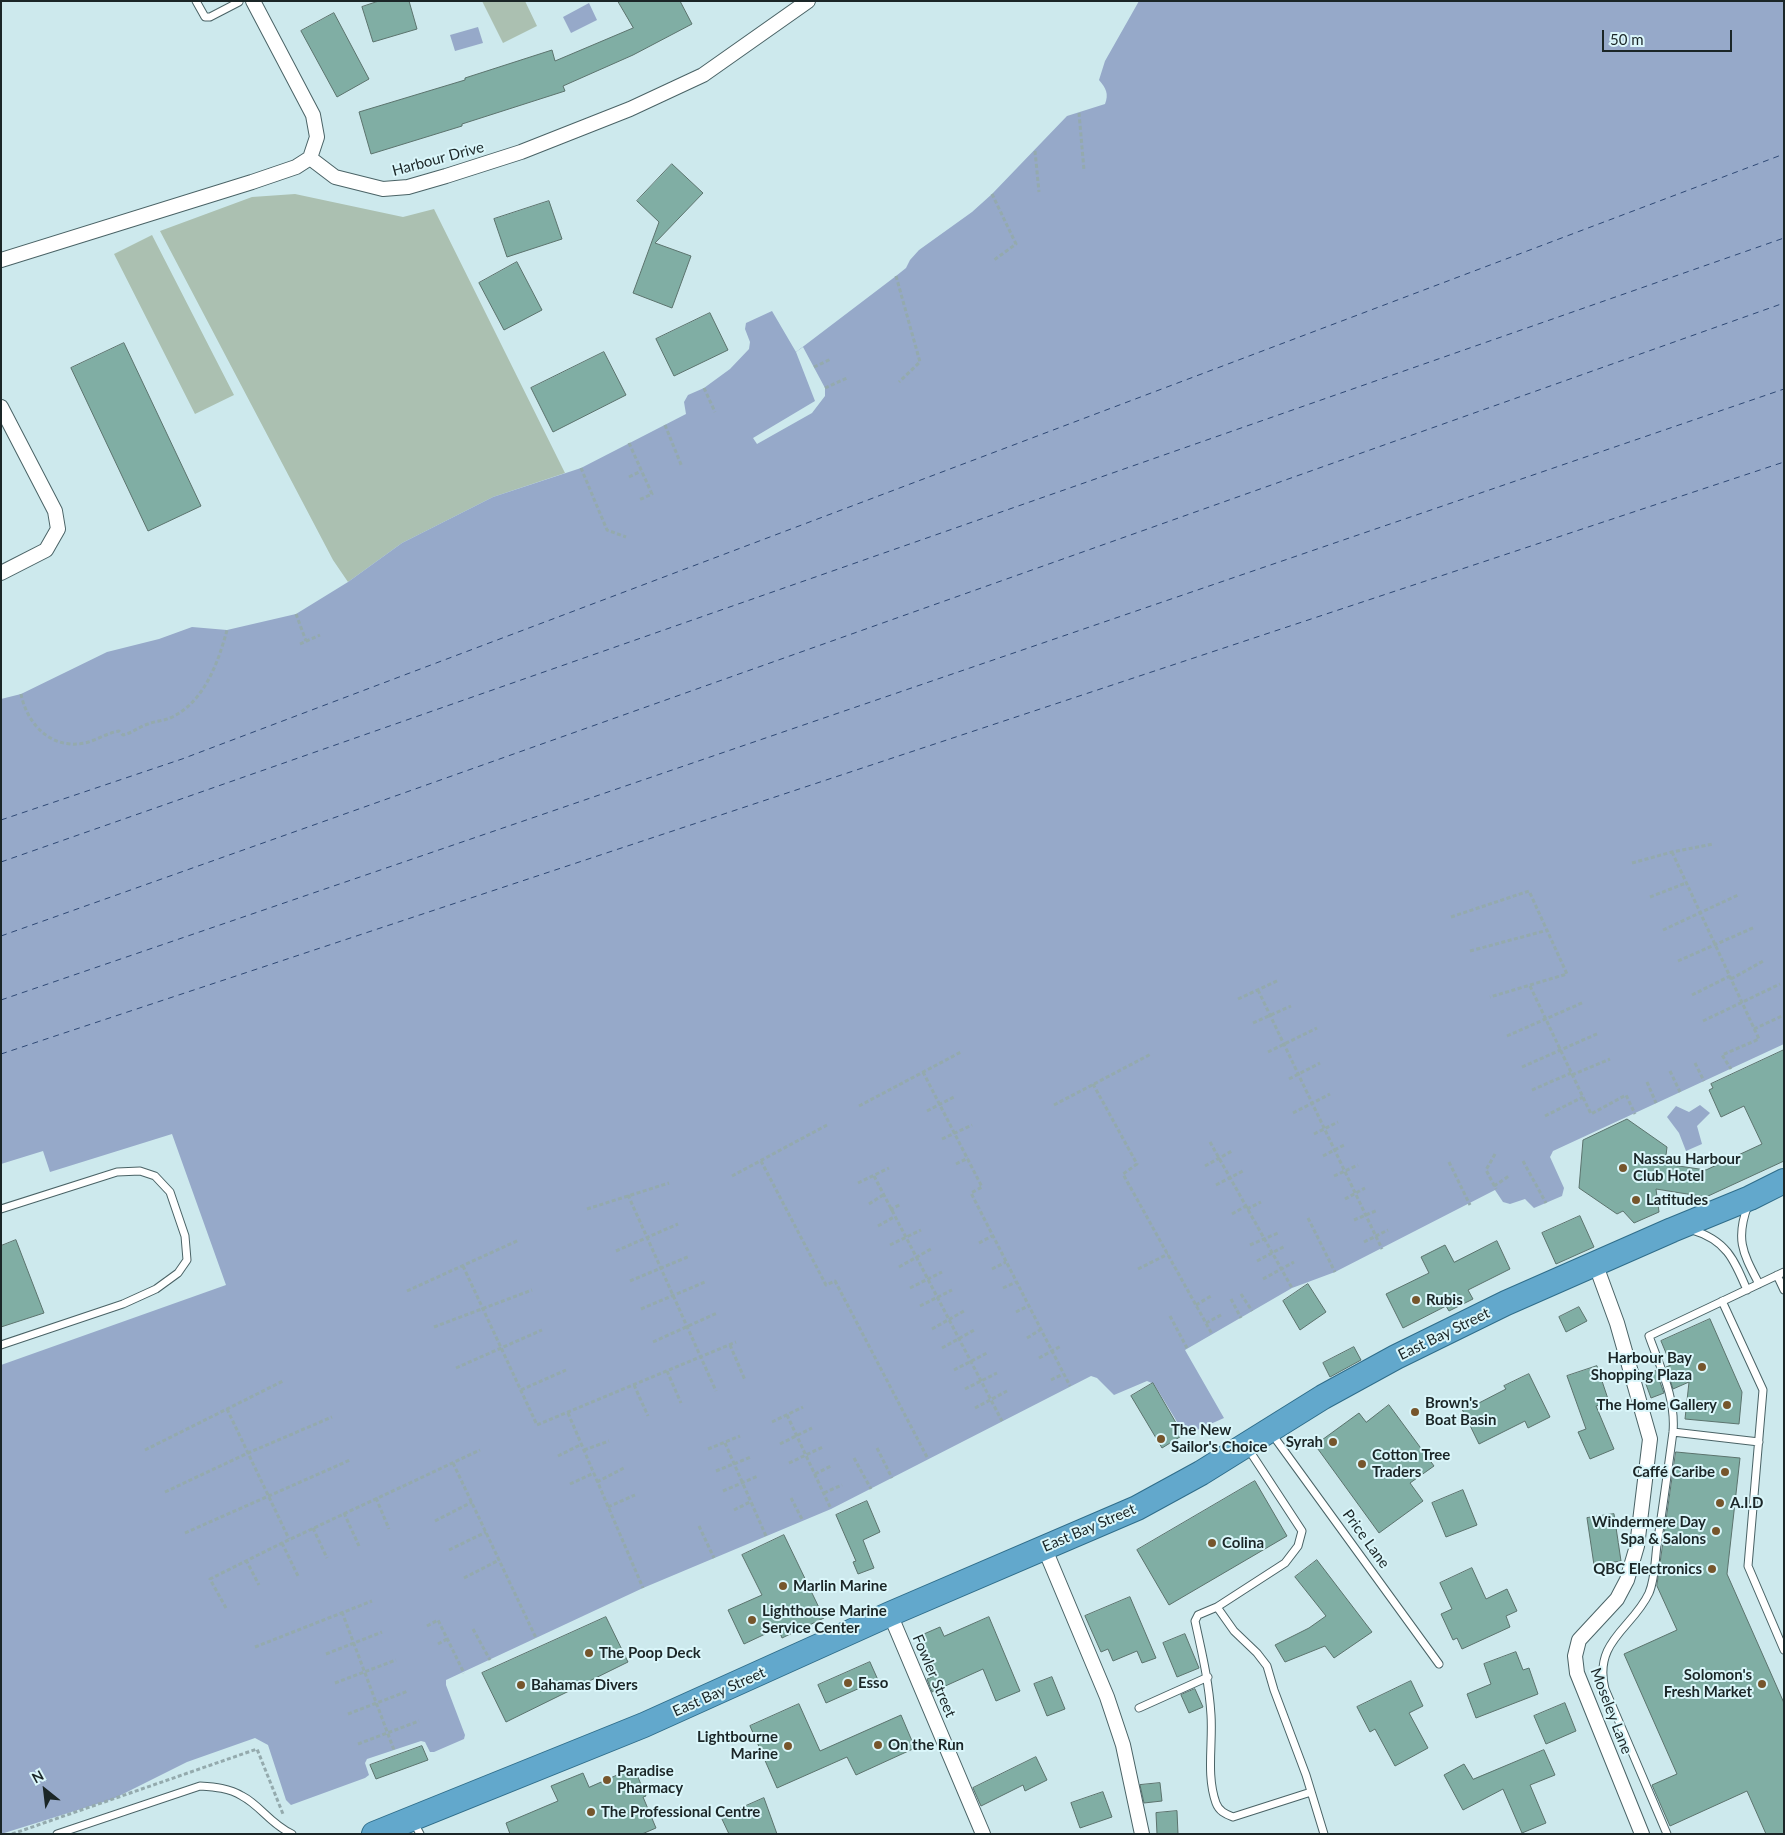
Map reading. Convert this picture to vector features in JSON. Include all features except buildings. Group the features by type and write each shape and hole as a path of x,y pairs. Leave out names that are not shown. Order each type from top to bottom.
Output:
{"highway":[{"name":"East Bay Street","path":"374,1834 416,1826 890,1614 1137,1508 1246,1445 1323,1397 1396,1357 1506,1303 1750,1198 1784,1181"}],"street":[{"path":"1,260 261,179 296,167 310,158 317,137 313,114 253,1"},
{"name":"Harbour Drive","path":"310,158 335,177 383,189 408,187 446,176 521,152 603,120 703,75 808,1"},
{"path":"1,406 54,511 58,529 46,550 1,573"},
{"name":"Moseley Lane","path":"1596,1263 1617,1324 1650,1439 1637,1546 1627,1580 1617,1599 1579,1640 1575,1656 1580,1681 1642,1834"},
{"path":"1044,1547 1124,1745 1142,1834"},
{"name":"Fowler Street","path":"890,1614 983,1834"}],"lane":[{"path":"196,1 205,17 210,17 239,2"},
{"path":"1,1209 117,1172 140,1171 155,1176 170,1192 185,1236 187,1260 178,1273 156,1289 123,1304 1,1345"},
{"path":"1750,1198 1742,1220 1740,1238 1742,1250 1759,1284"},
{"path":"1682,1226 1705,1233 1724,1246 1735,1262 1747,1290"},
{"path":"1668,1834 1605,1689 1602,1677 1602,1666 1608,1650 1617,1634 1634,1615 1649,1592 1673,1432 1674,1415 1670,1396 1649,1336 1780,1273 1784,1290"},
{"path":"1722,1301 1763,1390 1748,1566 1784,1650"},
{"name":"Price Lane","path":"1270,1430 1439,1664"},
{"path":"1673,1432 1759,1442"},
{"path":"1246,1445 1302,1531 1298,1546 1285,1563 1217,1607 1198,1615 1195,1621 1208,1677 1211,1718 1211,1785 1217,1805 1223,1813 1233,1817 1311,1792"},
{"path":"1217,1607 1234,1632 1257,1653 1267,1666 1324,1834"},
{"path":"1139,1708 1208,1677"},
{"path":"56,1834 200,1786 223,1788 244,1796 270,1821 292,1834"}],"path":[{"path":"1079,113 1084,170"},
{"path":"1036,151 1039,192"},
{"path":"992,194 1016,244 994,260"},
{"path":"896,276 920,362 898,382"},
{"path":"814,367 831,359"},
{"path":"825,388 847,378"},
{"path":"704,388 715,412"},
{"path":"665,426 682,467"},
{"path":"629,443 652,494 639,500"},
{"path":"581,468 607,530 626,537"},
{"path":"629,477 641,471"},
{"path":"296,614 306,641"},
{"path":"21,694 24,709 37,729 58,742 84,743 119,731 123,735 130,733 148,724 170,718 190,704 208,682 221,652 227,630"},
{"path":"300,644 320,635"},
{"path":"1632,863 1672,852 1713,844"},
{"path":"1672,852 1759,1039 1722,1055 1731,1069"},
{"path":"1650,897 1686,883"},
{"path":"1451,916 1529,891 1548,930 1568,974 1490,997"},
{"path":"1662,930 1738,895"},
{"path":"1678,961 1755,927"},
{"path":"1470,951 1548,930"},
{"path":"1692,994 1730,978 1765,960"},
{"path":"1238,999 1279,980"},
{"path":"1704,1021 1780,984"},
{"path":"1530,986 1591,1114 1626,1095 1635,1114"},
{"path":"1258,990 1382,1249"},
{"path":"1506,1036 1584,1002"},
{"path":"1253,1023 1291,1006"},
{"path":"1754,1029 1784,1015"},
{"path":"1268,1052 1317,1028"},
{"path":"1522,1067 1599,1033"},
{"path":"859,1106 961,1052"},
{"path":"1054,1105 1151,1054"},
{"path":"1532,1090 1610,1059"},
{"path":"1289,1079 1320,1063"},
{"path":"1694,1063 1704,1081"},
{"path":"1670,1071 1680,1092"},
{"path":"923,1072 982,1186 971,1193 1070,1386"},
{"path":"1647,1082 1656,1103"},
{"path":"1093,1084 1137,1164 1123,1174 1212,1334"},
{"path":"1293,1113 1330,1094"},
{"path":"927,1111 954,1097"},
{"path":"1545,1116 1583,1097"},
{"path":"1314,1134 1338,1122"},
{"path":"732,1176 827,1125"},
{"path":"942,1139 972,1125"},
{"path":"1210,1142 1292,1288"},
{"path":"1323,1156 1346,1144"},
{"path":"1204,1166 1232,1151"},
{"path":"1495,1154 1486,1170 1495,1188 1509,1176"},
{"path":"956,1164 968,1158"},
{"path":"761,1160 826,1285 835,1281 928,1459"},
{"path":"1523,1161 1546,1203"},
{"path":"1449,1162 1470,1205"},
{"path":"1334,1176 1358,1165"},
{"path":"858,1183 889,1168"},
{"path":"1216,1185 1243,1171"},
{"path":"874,1176 894,1218 1002,1421"},
{"path":"587,1209 668,1183"},
{"path":"1345,1199 1365,1188"},
{"path":"869,1204 883,1195"},
{"path":"628,1196 648,1238 685,1327 716,1391"},
{"path":"1232,1214 1261,1202"},
{"path":"890,1210 901,1204"},
{"path":"1354,1220 1378,1210"},
{"path":"878,1226 894,1218"},
{"path":"1308,1218 1335,1272"},
{"path":"616,1251 678,1224"},
{"path":"890,1245 920,1230"},
{"path":"1364,1242 1388,1230"},
{"path":"1250,1245 1278,1232"},
{"path":"979,1243 992,1236"},
{"path":"407,1291 519,1240"},
{"path":"1257,1260 1285,1246"},
{"path":"899,1267 931,1249"},
{"path":"1138,1270 1168,1254"},
{"path":"630,1281 690,1256"},
{"path":"992,1269 1006,1262"},
{"path":"1262,1279 1294,1262"},
{"path":"463,1266 537,1425 736,1342"},
{"path":"910,1288 942,1272"},
{"path":"641,1309 705,1282"},
{"path":"1003,1288 1016,1282"},
{"path":"434,1327 482,1307 532,1290"},
{"path":"920,1306 952,1290"},
{"path":"1241,1294 1252,1311"},
{"path":"1196,1304 1211,1296"},
{"path":"1231,1299 1241,1318"},
{"path":"1016,1312 1028,1306"},
{"path":"932,1329 964,1311"},
{"path":"653,1342 717,1313"},
{"path":"1206,1323 1223,1314"},
{"path":"1170,1316 1187,1348"},
{"path":"942,1348 976,1329"},
{"path":"456,1368 542,1330"},
{"path":"1027,1338 1040,1330"},
{"path":"730,1345 745,1380"},
{"path":"1039,1358 1061,1346"},
{"path":"954,1370 987,1353"},
{"path":"520,1390 566,1370"},
{"path":"667,1371 681,1403"},
{"path":"965,1389 997,1373"},
{"path":"1051,1380 1063,1374"},
{"path":"145,1450 283,1381"},
{"path":"634,1385 648,1416"},
{"path":"975,1408 1007,1390"},
{"path":"772,1422 803,1408"},
{"path":"226,1409 289,1539"},
{"path":"568,1413 643,1588"},
{"path":"787,1415 831,1509"},
{"path":"165,1492 248,1453 332,1417"},
{"path":"780,1444 812,1428"},
{"path":"708,1449 740,1436"},
{"path":"584,1450 609,1441"},
{"path":"725,1443 766,1536"},
{"path":"558,1456 582,1444"},
{"path":"790,1463 823,1447"},
{"path":"877,1448 892,1478"},
{"path":"226,1608 210,1579 289,1539 480,1450"},
{"path":"716,1471 751,1457"},
{"path":"854,1458 871,1490"},
{"path":"185,1533 350,1460"},
{"path":"453,1463 536,1638"},
{"path":"815,1474 831,1466"},
{"path":"598,1482 624,1468"},
{"path":"570,1484 594,1473"},
{"path":"723,1491 758,1476"},
{"path":"824,1493 842,1485"},
{"path":"608,1507 635,1495"},
{"path":"376,1498 389,1529"},
{"path":"791,1498 803,1521"},
{"path":"435,1521 472,1502"},
{"path":"734,1510 750,1502"},
{"path":"344,1514 359,1546"},
{"path":"699,1526 714,1558"},
{"path":"313,1528 327,1558"},
{"path":"449,1550 486,1532"},
{"path":"282,1543 298,1576"},
{"path":"246,1560 258,1585"},
{"path":"464,1578 499,1560"},
{"path":"255,1647 372,1601"},
{"path":"342,1612 394,1750"},
{"path":"427,1626 438,1620 464,1672"},
{"path":"473,1629 490,1660"},
{"path":"326,1654 382,1632"},
{"path":"438,1644 447,1639"},
{"path":"335,1682 396,1660"},
{"path":"348,1714 408,1691"},
{"path":"358,1744 420,1721"}],"green space":[{"path":"482,1 525,1 537,26 503,43"},
{"path":"295,194 403,217 434,209 565,473 493,497 402,543 348,582 333,560 160,231 252,197"},
{"path":"152,235 234,395 195,414 114,254"}],"water":[{"path":"1139,1 1784,1 1784,1044 1553,1151 1550,1157 1564,1188 1562,1196 1534,1208 1525,1199 1510,1204 1503,1202 1495,1190 1335,1272 1292,1288 1185,1350 1224,1418 1188,1434 1182,1430 1154,1384 1147,1381 1114,1395 1097,1378 1091,1376 831,1509 643,1588 446,1680 446,1685 465,1735 464,1739 434,1752 430,1752 425,1742 421,1741 367,1759 365,1763 369,1775 365,1778 291,1805 286,1800 268,1745 255,1738 187,1762 113,1799 1,1834 1,1365 226,1285 172,1134 50,1172 43,1151 1,1164 1,699 21,694 107,652 159,639 192,627 227,630 296,614 348,582 402,543 493,497 581,468 686,414 684,402 688,395 704,388 730,369 749,349 750,342 745,329 746,323 772,311 796,352 906,268 919,250 972,212 992,194 1067,116 1105,104 1106,91 1099,80 1105,61"},
{"path":"589,3 597,20 571,33 563,17"},
{"path":"478,27 483,43 455,51 450,35"},
{"path":"1700,1105 1710,1113 1697,1126 1702,1144 1686,1151 1679,1133 1667,1117 1676,1106 1689,1112"}],"pier":[{"path":"803,347 825,388 825,396 812,413 757,444 753,438 815,401 796,352"}],"ferry route":[{"path":"1,820 182,759 1784,154"},
{"path":"1,862 1784,238"},
{"path":"1,936 1784,303"},
{"path":"1,1000 1784,389"},
{"path":"1,1054 1784,462"}],"place":[{"name":"Nassau Harbour Club Hotel","path":"1623,1168"},
{"name":"Latitudes","path":"1636,1200"},
{"name":"Rubis","path":"1416,1300"},
{"name":"Harbour Bay Shopping Plaza","path":"1702,1367"},
{"name":"The Home Gallery","path":"1727,1405"},
{"name":"Brown's Boat Basin","path":"1415,1412"},
{"name":"The New Sailor's Choice","path":"1161,1439"},
{"name":"Syrah","path":"1333,1442"},
{"name":"Cotton Tree Traders","path":"1362,1464"},
{"name":"Caffé Caribe","path":"1725,1472"},
{"name":"A.I.D","path":"1720,1503"},
{"name":"Windermere Day Spa & Salons","path":"1716,1531"},
{"name":"Colina","path":"1212,1543"},
{"name":"QBC Electronics","path":"1712,1569"},
{"name":"Marlin Marine","path":"783,1586"},
{"name":"Lighthouse Marine Service Center","path":"752,1620"},
{"name":"The Poop Deck","path":"589,1653"},
{"name":"Esso","path":"848,1683"},
{"name":"Solomon's Fresh Market","path":"1762,1684"},
{"name":"Bahamas Divers","path":"521,1685"},
{"name":"On the Run","path":"878,1745"},
{"name":"Lightbourne Marine","path":"788,1746"},
{"name":"Paradise Pharmacy","path":"607,1780"},
{"name":"The Professional Centre","path":"591,1812"}]}
